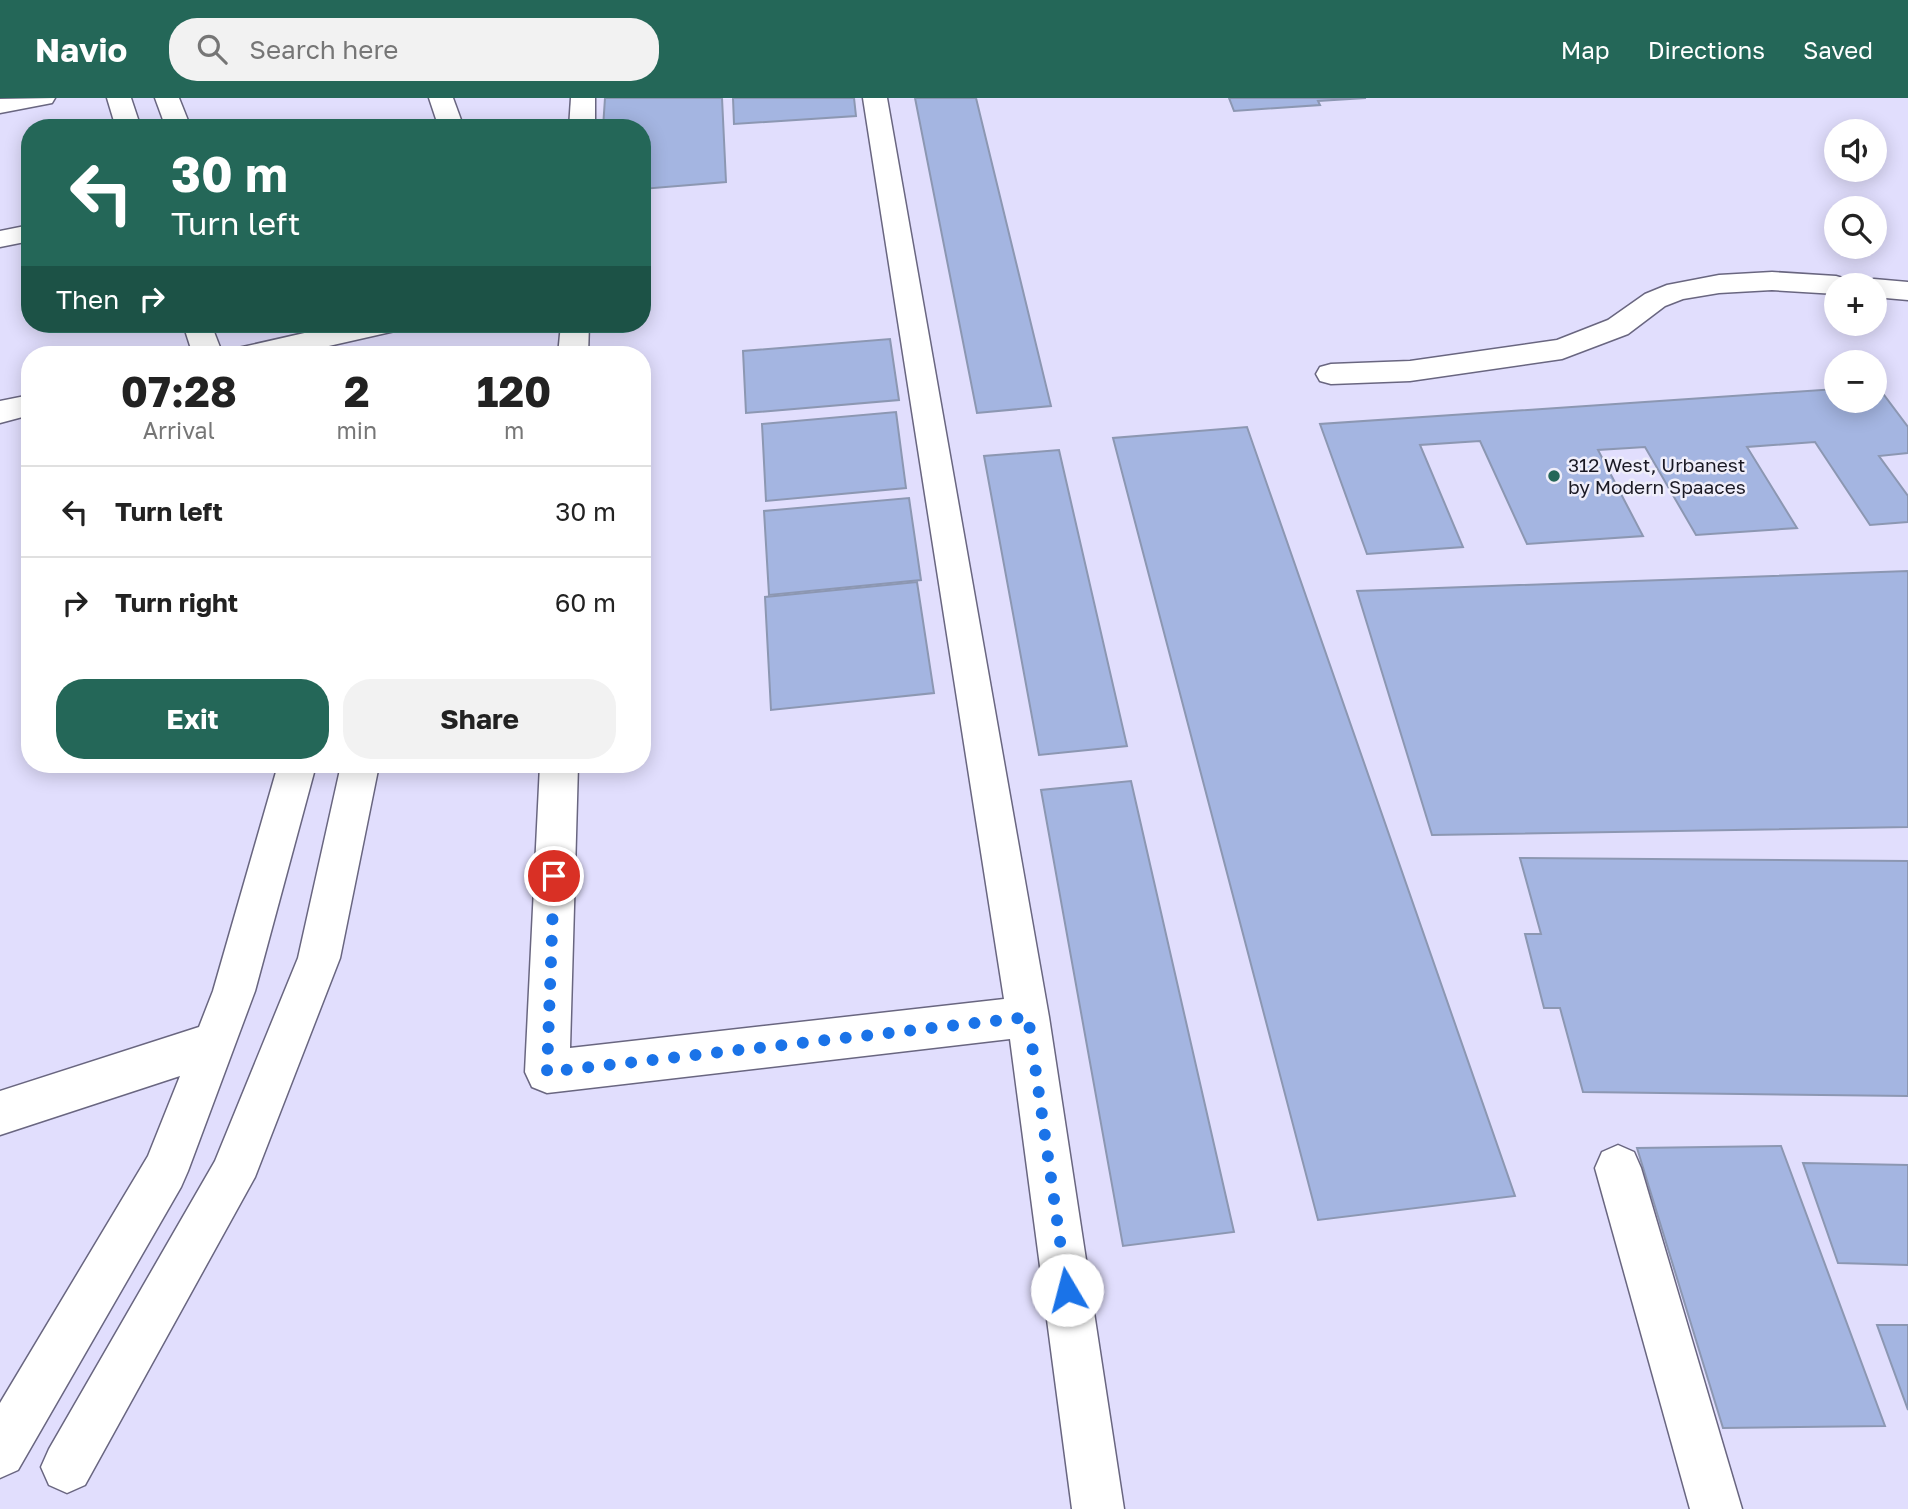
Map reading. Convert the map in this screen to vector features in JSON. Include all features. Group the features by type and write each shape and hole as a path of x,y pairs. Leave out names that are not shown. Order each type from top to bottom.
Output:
{"street":[{"path":"0,106 43,98"},
{"path":"119,98 127,119"},
{"path":"167,98 175,119"},
{"path":"442,98 449,119"},
{"path":"582,119 583,98"},
{"path":"876,98 1028,1017 1098,1509"},
{"path":"0,239 21,235"},
{"path":"1331,374 1410,371 1562,349 1618,327 1655,300 1677,290 1772,281 1824,284"},
{"path":"1887,289 1908,290"},
{"path":"293,346 347,333"},
{"path":"0,412 21,407"},
{"path":"0,1452 165,1171 234,991 295,773"},
{"path":"67,1467 232,1177 318,958 358,773"},
{"path":"559,773 547,1072 1028,1017"},
{"path":"0,1113 215,1043"},
{"path":"1618,1168 1716,1509"}],"building":[{"path":"605,98 722,98 726,182 651,188 651,119 604,119"},
{"path":"733,98 854,98 856,116 734,124"},
{"path":"915,98 976,98 1051,406 977,413"},
{"path":"1229,98 1366,98 1318,101 1320,105 1234,111"},
{"path":"890,339 899,400 746,413 743,351"},
{"name":"312 West, Urbanest by Modern Spaaces","path":"1824,390 1824,413 1887,413 1887,399 1908,427 1908,453 1879,456 1908,496 1908,522 1870,525 1815,442 1747,447 1797,528 1696,535 1645,447 1598,450 1643,536 1527,544 1480,441 1420,445 1463,547 1367,554 1320,424"},
{"path":"896,412 906,488 766,501 762,424"},
{"path":"1247,427 1515,1196 1318,1220 1113,438"},
{"path":"1059,450 1127,746 1039,755 984,456"},
{"path":"909,498 921,580 769,595 764,511"},
{"path":"1908,571 1908,827 1432,835 1357,591"},
{"path":"917,582 934,693 771,710 765,597"},
{"path":"1131,781 1234,1232 1123,1246 1041,790"},
{"path":"1520,858 1908,861 1908,1096 1583,1092 1560,1008 1544,1008 1525,934 1541,934"},
{"path":"1781,1146 1885,1426 1723,1428 1637,1148"},
{"path":"1803,1163 1908,1165 1908,1265 1838,1263"},
{"path":"1877,1325 1908,1325 1908,1410"}],"place":[{"name":"312 West, Urbanest by Modern Spaaces","path":"1554,476"}],"route":[{"path":"554,876 547,1072 1028,1017 1067,1290"}]}
